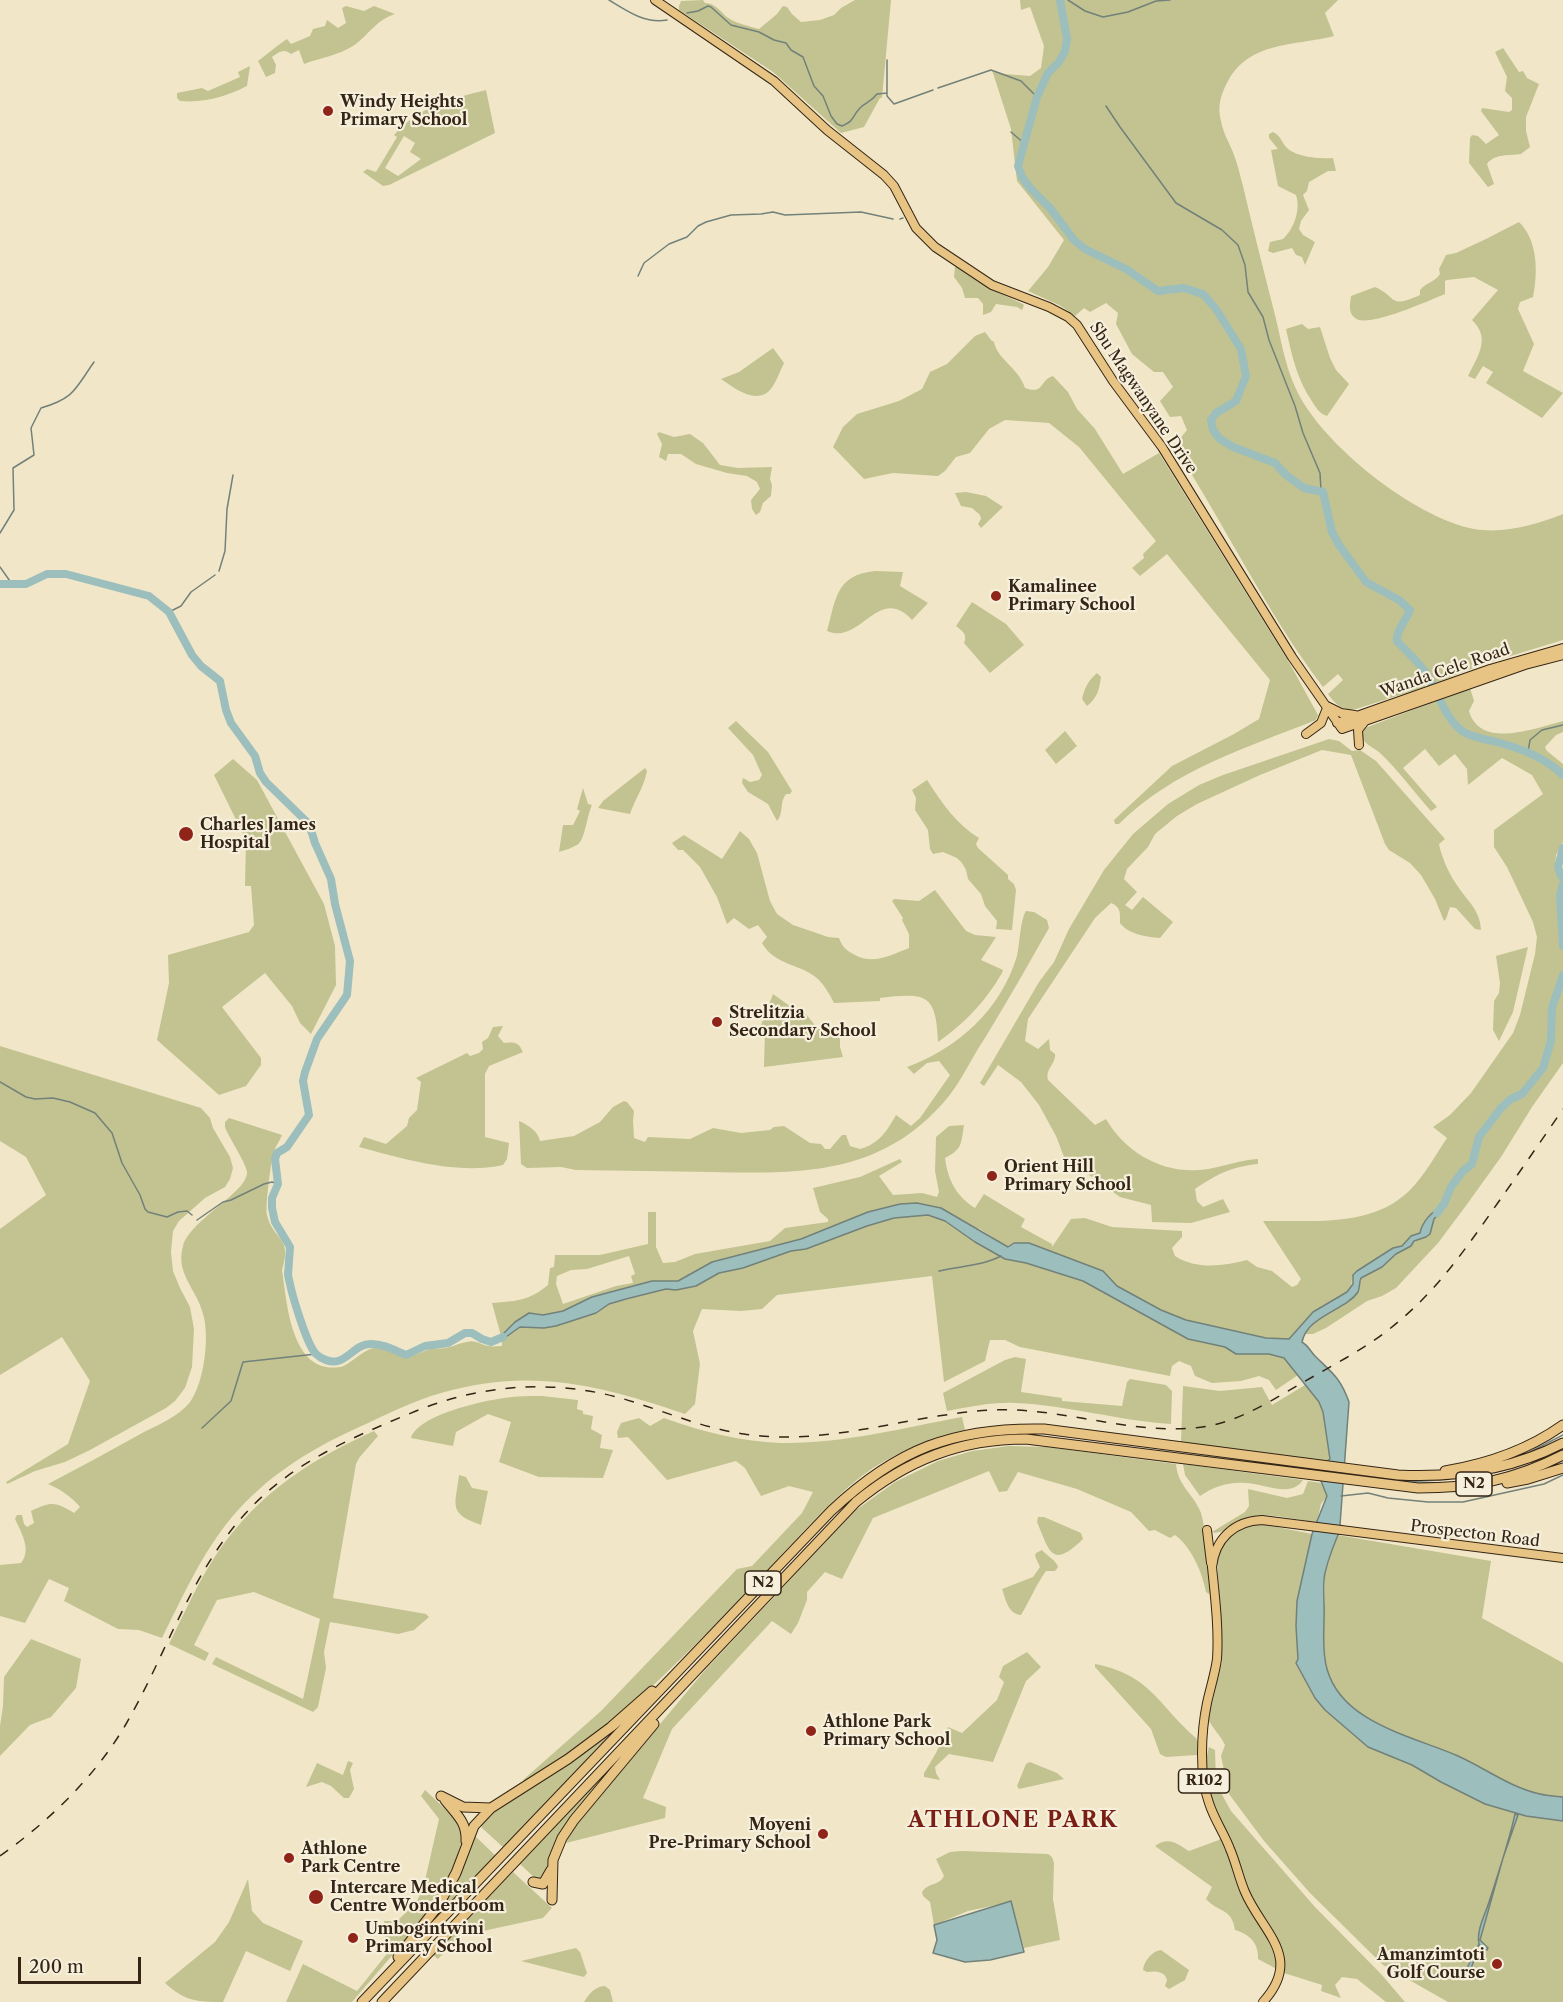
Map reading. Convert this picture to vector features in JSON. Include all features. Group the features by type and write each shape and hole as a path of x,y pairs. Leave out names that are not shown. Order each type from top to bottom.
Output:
{"highway":[{"path":"1417,1476 1494,1460 1532,1444 1563,1425"},
{"name":"N2","path":"365,1999 831,1511 852,1492 891,1464 933,1444 992,1430 1044,1429 1382,1473 1446,1476 1487,1470 1537,1455 1563,1443"},
{"name":"N2","path":"382,2002 856,1502 903,1469 936,1453 997,1439 1026,1439 1418,1488 1459,1488 1508,1478 1563,1455"},
{"path":"1459,1488 1528,1479 1563,1467"},
{"path":"365,1999 438,1906 456,1873 474,1826 490,1808 568,1759 602,1734 645,1698 688,1656 698,1652"},
{"path":"552,1900 552,1868 556,1851 569,1827 696,1671"},
{"path":"466,1843 466,1832 462,1820 441,1796 463,1807 490,1808"},
{"path":"533,1882 543,1884 552,1868"}],"main road":[{"name":"Sbu Magwanyane Drive","path":"656,0 774,81 827,130 884,175 894,186 916,228 935,247 992,285 1049,307 1068,317 1077,325 1113,381 1162,447 1256,601 1340,726"},
{"name":"Wanda Cele Road","path":"1340,726 1523,658 1563,648"},
{"name":"Wanda Cele Road","path":"1442,689 1563,655"},
{"path":"1306,735 1321,723 1326,707 1341,713 1363,717 1358,730 1359,745"},
{"name":"Prospecton Road","path":"1212,1567 1214,1554 1220,1542 1235,1527 1263,1520 1563,1558"},
{"path":"1207,1530 1212,1567"},
{"name":"R102","path":"1212,1567 1217,1653 1205,1717 1204,1789 1245,1892 1277,1945 1280,1961 1278,1978 1263,2002"}],"green space":[{"path":"703,0 733,21 759,29 783,6 787,7 801,22 820,20 834,15 855,0 891,0 882,98 864,127 841,133 773,72 679,10 681,1"},
{"path":"1020,0 1338,0 1325,13 1334,36 1275,47 1248,58 1228,81 1220,105 1222,125 1238,167 1289,371 1308,410 1326,433 1372,475 1425,510 1450,522 1485,530 1519,528 1563,514 1563,640 1481,665 1428,686 1424,683 1425,687 1356,709 1343,708 1328,694 1343,680 1338,674 1323,687 1302,658 1264,599 1174,446 1187,430 1181,416 1170,417 1160,401 1173,387 1163,372 1154,372 1132,354 1116,324 1118,313 1106,303 1090,312 1084,308 1075,316 1059,305 1028,291 1048,267 1064,240 1017,181 1011,129 992,70 1005,74 1030,76 1041,68 1044,46 1030,7 1021,10"},
{"path":"346,6 364,11 374,6 395,14 378,24 353,46 336,54 304,64 299,50 291,54 286,51 279,52 272,57 276,65 275,73 266,77 258,61 287,39 291,44 310,36 313,29 325,26 327,20 338,28 346,23 342,8"},
{"path":"1503,48 1519,72 1523,71 1527,78 1539,84 1526,117 1526,131 1530,147 1521,154 1490,160 1487,164 1494,184 1488,187 1469,163 1470,138 1472,135 1478,136 1486,144 1499,135 1481,111 1482,108 1509,112 1512,110 1512,98 1505,91 1507,77 1495,52"},
{"path":"250,66 247,86 239,90 206,100 180,101 177,98 177,93 202,88 208,91 240,77 238,72"},
{"path":"486,90 495,133 389,185 383,186 363,172 367,169 376,172 397,137 394,135 414,117 436,105","holes":["404,136 415,143 410,152 421,159 398,176 385,168"]},
{"path":"1273,132 1286,147 1295,153 1314,158 1333,158 1336,171 1328,171 1309,182 1307,191 1303,195 1309,210 1301,221 1299,229 1303,235 1315,242 1305,265 1302,257 1296,255 1292,248 1273,253 1268,251 1270,242 1283,239 1290,230 1296,219 1298,206 1296,195 1278,186 1271,150 1278,149 1269,138 1269,134"},
{"path":"1519,222 1530,238 1536,267 1533,297 1520,302 1518,309 1534,344 1523,371 1563,393 1542,418 1486,383 1493,372 1483,366 1475,379 1468,376 1479,354 1482,340 1478,327 1472,320 1498,290 1474,277 1447,280 1445,281 1445,294 1385,317 1362,320 1351,314 1350,308 1351,296 1375,287 1398,302 1420,295 1420,290 1440,274 1439,269 1446,255 1456,253"},
{"path":"955,266 999,293 1021,303 1024,305 1022,310 996,304 991,312 983,315 983,304 978,298 965,298 962,288 954,277"},
{"path":"1302,324 1308,329 1320,327 1336,370 1349,384 1327,416 1319,411 1307,394 1293,358 1286,329"},
{"path":"985,332 994,342 999,354 1018,375 1025,388 1036,390 1053,376 1068,392 1077,409 1095,429 1123,474 1159,453 1290,664 1318,715 1316,720 1212,762 1163,789 1119,824 1115,824 1114,820 1172,766 1259,719 1270,680 1167,554 1140,576 1132,568 1144,558 1143,554 1156,541 1079,447 1049,423 1005,420 989,429 970,453 956,457 938,476 893,473 864,479 833,447 843,427 857,414 899,401 922,389 930,372 947,364 975,336"},
{"path":"773,348 784,363 772,387 764,394 758,396 745,394 721,379 739,372"},
{"path":"659,432 674,437 690,434 703,443 720,465 738,468 772,467 771,496 763,503 760,512 756,515 752,509 751,500 760,489 757,482 747,476 696,464 681,454 668,454 666,461 659,457 662,444 657,434"},
{"path":"966,492 986,496 1003,507 981,528 978,524 981,519 980,515 972,508 961,506 955,493"},
{"path":"903,572 900,586 928,603 912,620 900,610 889,608 879,611 850,630 839,633 827,631 839,591 852,578 862,573"},
{"path":"972,602 1006,624 1024,645 990,673 964,643 965,635 956,626"},
{"path":"1097,673 1101,677 1099,690 1094,700 1087,706 1082,699 1083,695 1089,682"},
{"path":"1470,688 1474,701 1469,711 1475,723 1485,730 1510,733 1563,721 1563,732 1556,735 1545,747 1563,764 1563,842 1556,855 1555,869 1563,881 1563,1063 1465,1207 1438,1243 1396,1288 1367,1301 1326,1328 1313,1334 1305,1334 1317,1321 1350,1299 1359,1289 1361,1278 1382,1267 1430,1231 1434,1219 1442,1210 1432,1213 1420,1233 1411,1236 1402,1246 1393,1248 1357,1271 1352,1279 1351,1288 1347,1292 1313,1312 1289,1339 1266,1338 1186,1320 1161,1310 1116,1286 1103,1271 1029,1243 1008,1247 980,1229 900,1204 868,1212 801,1239 712,1262 678,1281 652,1281 592,1297 563,1311 543,1315 534,1313 510,1327 501,1336 492,1303 522,1299 548,1285 550,1268 554,1267 555,1255 600,1255 648,1244 648,1212 656,1212 656,1247 663,1263 675,1262 695,1254 770,1241 785,1228 828,1222 828,1219 820,1212 813,1188 860,1177 900,1159 902,1162 879,1176 893,1195 922,1193 937,1197 939,1192 935,1171 936,1137 949,1126 964,1125 958,1148 945,1158 948,1173 958,1193 975,1208 984,1194 1025,1219 1021,1227 1052,1244 1052,1247 1071,1219 1085,1218 1112,1227 1182,1231 1182,1237 1172,1248 1175,1256 1183,1260 1210,1266 1247,1260 1257,1267 1272,1271 1292,1287 1297,1285 1301,1279 1263,1221 1340,1220 1377,1211 1394,1203 1409,1191 1447,1138 1433,1127 1450,1115 1471,1093 1513,1033 1520,1015 1535,954 1537,937 1533,922 1507,867 1494,847 1494,830 1543,794 1532,775 1502,758 1468,785 1467,769 1455,754 1439,766 1425,749 1403,768 1437,807 1431,811 1387,760 1363,740 1361,733 1365,728","holes":["629,1256 635,1274 631,1276 633,1283 616,1286 563,1304 556,1284 557,1276 571,1270 587,1269"]},
{"path":"736,721 768,752 792,791 784,797 777,821 768,804 748,792 742,783 743,778 750,782 759,780 762,775 753,755 728,728"},
{"path":"1065,731 1077,746 1056,764 1045,750"},
{"path":"1329,739 1339,741 1352,751 1360,750 1376,761 1445,839 1439,844 1444,861 1476,912 1481,930 1475,929 1456,908 1450,907 1444,921 1421,875 1410,863 1389,850 1351,755 1322,750 1197,804 1177,816 1155,834 1148,847 1127,869 1124,879 1137,892 1125,905 1132,910 1143,897 1173,922 1160,938 1138,934 1123,927 1120,923 1118,908 1111,903 1095,918 1028,1019 1025,1041 1038,1049 1049,1039 1050,1050 1055,1054 1047,1076 1048,1080 1095,1125 1106,1119 1125,1143 1150,1160 1163,1166 1193,1170 1258,1159 1258,1164 1225,1172 1195,1189 1197,1201 1203,1207 1223,1199 1230,1212 1191,1223 1152,1222 1151,1205 1120,1197 1064,1157 1056,1136 1039,1105 1021,1082 998,1065 984,1086 980,1083 1039,982 1054,962 1069,929 1104,870 1133,834 1168,804 1199,785"},
{"path":"233,759 257,780 324,904 335,946 336,985 311,1034 300,1023 292,1006 265,973 222,1007 261,1058 261,1065 246,1086 219,1095 157,1040 169,983 168,955 249,932 254,925 251,886 245,886 246,840 214,775"},
{"path":"645,768 646,777 630,814 598,808 603,801"},
{"path":"927,780 956,820 979,838 976,844 978,848 1008,875 1008,879 1014,884 1016,890 1012,930 996,929 997,921 985,906 981,894 968,879 966,870 957,858 943,852 933,854 930,849 928,830 915,810 916,798 912,790"},
{"path":"583,788 588,804 592,805 582,838 577,845 559,852 563,825 573,825 580,811 577,809"},
{"path":"740,831 749,839 757,853 770,901 777,914 793,925 828,937 839,938 847,950 862,958 882,958 909,948 909,934 903,918 892,901 894,899 919,901 935,890 966,931 975,935 996,937 981,960 1003,970 1002,973 974,1011 938,1042 935,1014 931,1005 918,997 896,996 880,998 880,1001 834,1003 818,979 767,950 762,943 767,937 758,925 749,929 734,918 727,924 717,897 700,867 683,850 678,850 672,843 684,835 722,859"},
{"path":"1026,911 1034,912 1047,920 1049,928 954,1089 924,1122 898,1141 870,1155 841,1164 811,1170 779,1172 576,1170 561,1167 527,1168 521,1164 519,1121 535,1131 540,1141 574,1136 600,1122 613,1107 624,1101 634,1111 634,1138 645,1142 648,1137 690,1139 713,1128 741,1133 784,1126 810,1143 821,1144 825,1149 830,1149 842,1135 846,1135 850,1146 860,1149 867,1147 882,1136 896,1115 911,1126 920,1118 950,1075 939,1061 927,1063 914,1074 907,1067 926,1059 960,1038 989,1009 1010,975 1017,956 1022,920"},
{"path":"1528,947 1513,1012 1499,1041 1493,1030 1494,1001 1499,993 1500,983 1496,956"},
{"path":"773,994 798,1012 806,1014 820,1029 840,1035 843,1057 764,1067 765,1030 761,1025"},
{"path":"503,1026 498,1036 504,1043 517,1044 523,1052 489,1066 485,1074 485,1137 509,1143 507,1159 503,1165 485,1168 449,1167 412,1161 359,1147 364,1137 386,1144 407,1126 409,1118 417,1110 421,1082 416,1078 467,1053 470,1056 479,1053 483,1049 482,1042 488,1038 493,1027"},
{"path":"0,1046 201,1108 210,1118 213,1128 230,1157 233,1168 225,1187 205,1198 179,1221 173,1231 171,1252 173,1271 190,1307 194,1329 192,1367 185,1388 166,1408 90,1450 7,1484 6,1482 68,1444 90,1381 62,1337 0,1375 0,1229 46,1195 26,1157 0,1141"},
{"path":"229,1118 282,1135 273,1156 267,1215 273,1230 284,1245 285,1259 282,1270 294,1334 301,1349 311,1360 324,1366 344,1366 374,1348 410,1356 470,1341 502,1346 502,1339 520,1327 556,1326 596,1313 609,1304 666,1289 676,1290 696,1286 719,1273 743,1268 791,1251 806,1249 867,1226 894,1218 928,1215 945,1220 1005,1259 1026,1263 1083,1281 1188,1339 1225,1347 1236,1354 1269,1354 1284,1358 1298,1375 1276,1390 1269,1380 1259,1376 1241,1381 1212,1383 1195,1376 1191,1366 1179,1361 1172,1366 1170,1376 1020,1347 1005,1340 990,1340 985,1361 944,1382 932,1276 777,1295 762,1309 741,1311 702,1309 693,1331 700,1364 695,1404 685,1414 594,1388 564,1383 505,1381 474,1385 430,1396 322,1445 274,1477 245,1502 232,1517 202,1560 162,1638 139,1630 118,1629 64,1601 69,1588 49,1579 25,1623 0,1616 0,1565 21,1563 26,1552 15,1519 17,1515 22,1515 27,1527 34,1523 31,1511 49,1504 58,1505 74,1513 80,1507 77,1503 48,1484 169,1419 186,1407 195,1394 202,1372 206,1347 205,1324 200,1305 184,1273 181,1256 188,1236 196,1226 245,1180 246,1168 225,1127 225,1122"},
{"path":"1015,1357 1026,1359 1021,1392 1062,1398 1062,1401 1122,1406 1127,1382 1130,1379 1166,1385 1172,1391 1171,1424 1035,1404 989,1404 947,1411 943,1393"},
{"path":"1305,1385 1319,1402 1323,1412 1330,1460 1327,1462 1181,1442 1183,1386 1220,1391 1262,1387 1272,1405"},
{"path":"542,1396 578,1400 577,1409 583,1411 583,1414 593,1416 591,1429 602,1435 600,1448 613,1450 603,1478 539,1477 499,1462 511,1422 488,1414 456,1432 453,1446 411,1438 425,1422 452,1410 504,1398"},
{"path":"962,1417 965,1430 906,1450 873,1468 837,1497 678,1662 646,1692 596,1733 526,1784 523,1780 601,1711 737,1569 752,1566 802,1513 813,1492 789,1486 761,1496 745,1468 736,1461 667,1480 628,1437 618,1438 617,1432 621,1423 639,1418 650,1426 664,1418 707,1432 736,1438 765,1442 803,1443 872,1434"},
{"path":"374,1431 378,1436 356,1464 333,1598 426,1614 429,1617 414,1630 398,1634 330,1622 324,1652 326,1668 318,1707 313,1712 212,1664 216,1657 303,1699 320,1619 254,1592 217,1600 194,1645 209,1653 205,1661 169,1644 209,1566 242,1521 281,1485 302,1470"},
{"path":"1009,1446 1047,1447 1176,1464 1183,1485 1201,1513 1206,1541 1209,1594 1206,1592 1202,1576 1191,1553 1175,1535 1170,1538 1155,1530 1149,1531 1131,1512 1077,1489 1018,1472 1007,1491 999,1492 989,1471 873,1518 842,1579 825,1572 807,1592 807,1600 791,1634 772,1621 672,1729 643,1798 666,1807 665,1818 566,1843 575,1826 706,1669 856,1510 895,1482 938,1461 972,1451"},
{"path":"1183,1464 1303,1480 1298,1486 1284,1489 1232,1483 1200,1496 1185,1475"},
{"path":"459,1475 466,1477 472,1488 488,1491 481,1525 470,1521 458,1512 456,1495"},
{"path":"1308,1481 1321,1483 1327,1496 1321,1504 1317,1522 1258,1516 1245,1519 1220,1532 1212,1532 1245,1512 1249,1506 1248,1489 1287,1498 1303,1494"},
{"path":"1038,1517 1044,1517 1081,1533 1083,1539 1065,1553 1058,1555 1053,1553 1041,1533 1037,1522"},
{"path":"1262,1524 1312,1534 1297,1601 1298,1662 1389,1755 1454,1789 1498,1806 1563,1821 1563,2002 1448,2002 1383,1965 1310,1893 1264,1841 1229,1794 1221,1756 1225,1745 1208,1719 1222,1662 1217,1557 1225,1543 1235,1533 1247,1527"},
{"path":"1337,1535 1491,1561 1482,1618 1563,1663 1563,1798 1534,1795 1364,1718 1347,1703 1333,1686 1326,1669 1323,1643 1325,1575"},
{"path":"1042,1550 1058,1567 1055,1571 1046,1571 1021,1615 1017,1614 1008,1606 1002,1589 1033,1577 1040,1567 1036,1553"},
{"path":"31,1639 81,1659 76,1688 51,1717 30,1725 0,1756 4,1677"},
{"path":"1027,1652 1041,1667 1026,1681 993,1762 949,1754 935,1767 940,1780 924,1777 948,1727 962,1733 997,1700 1004,1682 999,1677 1003,1666"},
{"path":"1095,1664 1129,1675 1152,1692 1196,1738 1197,1755 1166,1757 1160,1754 1151,1729 1095,1667"},
{"path":"622,1722 504,1848 482,1828 483,1820"},
{"path":"1209,1747 1215,1750 1216,1780 1231,1811 1315,1907 1381,1974 1405,2002 1386,2002 1357,1979 1342,1977 1335,1985 1341,1998 1321,1991 1322,1985 1284,1973 1258,1959 1257,1948 1252,1940 1235,1930 1228,1914 1206,1899 1212,1887 1155,1846 1169,1841 1189,1851 1219,1840 1226,1832 1209,1791 1206,1769"},
{"path":"619,1758 551,1856 545,1879 538,1881 520,1864"},
{"path":"348,1761 353,1763 350,1770 354,1789 349,1798 344,1798 331,1786 322,1782 306,1787 317,1763 343,1775"},
{"path":"1030,1762 1057,1773 1064,1779 1019,1789 1017,1786 1026,1764"},
{"path":"425,1790 458,1821 463,1837 455,1864 433,1908 352,2002 286,2002 303,1964 357,1991 386,1955 384,1921 397,1921 416,1903 423,1889 439,1819 421,1796"},
{"path":"475,1836 496,1856 424,1932 453,1886"},
{"path":"950,1852 1048,1854 1052,1857 1054,1863 1053,1899 1060,1940 1024,1948 1011,1902 968,1911 934,1925 930,1902 922,1892 928,1886 939,1882 944,1876 936,1859"},
{"path":"513,1872 552,1908 543,1918 460,1936 438,1959 433,1955"},
{"path":"248,1879 252,1911 263,1923 303,1941 290,1971 246,1951 223,2002 198,2001 179,1994 165,1983 215,1942 229,1922"},
{"path":"576,1948 580,1952 587,1973 584,1977 521,1961"},
{"path":"1161,1950 1189,1970 1185,1980 1169,1989 1165,1986 1167,1980 1164,1975 1143,1970 1149,1957"},
{"path":"605,1986 610,1990 613,2002 584,2002 593,1991"}],"water":[{"path":"917,1203 941,1208 1008,1247 1014,1243 1029,1243 1103,1271 1117,1286 1161,1310 1186,1320 1266,1338 1289,1339 1313,1312 1347,1292 1353,1284 1353,1275 1357,1271 1393,1248 1402,1246 1411,1236 1420,1233 1428,1217 1442,1207 1434,1219 1430,1234 1414,1241 1411,1246 1396,1254 1382,1267 1361,1278 1358,1292 1345,1304 1311,1326 1302,1342 1335,1376 1349,1402 1340,1525 1342,1526 1330,1555 1324,1578 1325,1663 1335,1687 1347,1703 1363,1715 1400,1734 1458,1756 1508,1783 1540,1794 1563,1797 1563,1821 1526,1816 1485,1804 1412,1765 1368,1747 1325,1710 1315,1698 1296,1663 1298,1659 1297,1601 1312,1534 1327,1496 1319,1476 1321,1465 1330,1459 1323,1412 1319,1402 1284,1358 1269,1354 1236,1354 1225,1347 1188,1339 1083,1281 1026,1263 1005,1259 945,1221 928,1215 894,1218 806,1249 791,1251 743,1268 719,1273 696,1286 676,1290 666,1289 626,1299 609,1304 596,1313 556,1326 520,1327 503,1339 497,1340 515,1322 529,1313 543,1315 563,1311 592,1297 652,1281 678,1281 712,1262 801,1239 868,1212 900,1204"},
{"path":"1515,1814 1518,1815 1504,1854 1510,1835"},
{"path":"1502,1863 1480,1940 1488,1948 1487,1950 1480,1945 1468,1976 1467,1968 1479,1944 1480,1927"},
{"path":"1011,1901 1024,1952 990,1960 965,1962 933,1953 937,1940 934,1925"}],"waterway":[{"path":"609,0 644,18 667,20"},
{"path":"1060,0 1067,39 1065,51 1059,62 1048,73 1037,97 1018,166 1022,177 1050,208 1074,240 1085,249 1126,269 1158,291 1184,288 1203,294 1216,309 1241,349 1246,376 1236,401 1216,413 1211,420 1213,430 1220,439 1233,447 1275,463 1286,475 1304,488 1323,492 1332,532 1366,582 1399,600 1410,610 1400,629 1397,641 1425,671 1456,726 1470,735 1532,754 1563,775"},
{"path":"1068,0 1085,11 1103,17 1128,12 1156,1 1170,0"},
{"path":"687,13 708,6 731,25 759,32 786,43 791,50 803,57 814,86 823,96 837,124 842,126 846,124 877,94 887,93"},
{"path":"887,60 887,96 894,104 933,90"},
{"path":"938,88 991,70 1021,81 1037,97"},
{"path":"1106,106 1176,203 1222,230 1238,245 1245,265 1248,292 1263,317 1269,340 1320,473 1321,490"},
{"path":"1011,132 1025,144"},
{"path":"638,276 644,263 669,244 687,237 698,226 706,222 731,215 773,212 785,215 861,212 893,219"},
{"path":"0,533 14,510 13,468 34,455 31,428 41,408 68,396 78,386 94,362"},
{"path":"219,571 225,551 227,509 233,475"},
{"path":"0,567 12,584"},
{"path":"0,584 26,584 47,574 66,574 149,596 169,612 192,655 201,666 220,681 231,723 255,756 260,773 266,782 309,824 331,879 350,961 347,995 317,1039 305,1072 303,1081 309,1115 287,1147 277,1153 275,1159 278,1184 272,1198 272,1208 275,1222 290,1247 288,1275 294,1300 312,1349 321,1357 335,1361 343,1359 357,1348 371,1344 406,1355 425,1346 448,1343 465,1333 472,1333 491,1342 503,1337"},
{"path":"169,612 181,606 191,592 215,575"},
{"path":"1528,752 1530,740 1542,730 1563,725"},
{"path":"1563,848 1558,867 1563,877"},
{"path":"1563,884 1560,896 1563,946"},
{"path":"1437,1213 1444,1204 1451,1187 1463,1171 1472,1164 1479,1137 1501,1108 1511,1099 1522,1094 1543,1068 1551,1041 1552,1008 1563,975"},
{"path":"0,1082 26,1097 53,1098 70,1102 95,1113 112,1133 122,1163 145,1209 167,1217 187,1211 192,1215"},
{"path":"197,1220 223,1202 264,1184 272,1182 278,1184"},
{"path":"939,1271 979,1264 1001,1256"},
{"path":"202,1428 231,1401 243,1362 316,1354"},
{"path":"1526,1454 1563,1435"},
{"path":"1341,1496 1368,1493 1388,1498 1428,1502 1463,1502 1544,1484 1563,1475"},
{"path":"1377,1478 1394,1480"},
{"path":"1401,1481 1441,1483"}],"railway":[{"path":"0,1856 70,1797 114,1743 140,1698 193,1589 225,1538 244,1515 281,1480 346,1442 441,1402 467,1395 519,1387 572,1389 598,1393 624,1399 713,1428 776,1437 838,1433 931,1417 993,1410 1044,1412 1118,1424 1169,1429 1223,1423 1263,1405 1350,1355 1375,1340 1413,1309 1463,1252 1563,1109"}],"place":[{"name":"Windy Heights Primary School","path":"328,111"},
{"name":"Kamalinee Primary School","path":"996,596"},
{"name":"Charles James Hospital","path":"186,834"},
{"name":"Strelitzia Secondary School","path":"717,1022"},
{"name":"Orient Hill Primary School","path":"992,1176"},
{"name":"Athlone Park Primary School","path":"811,1731"},
{"name":"Moyeni Pre-Primary School","path":"823,1834"},
{"name":"Athlone Park Centre","path":"289,1858"},
{"name":"Intercare Medical Centre Wonderboom","path":"316,1897"},
{"name":"Umbogintwini Primary School","path":"353,1938"},
{"name":"Amanzimtoti Golf Course","path":"1497,1964"}],"district":[{"name":"ATHLONE PARK","path":"1013,1821"}]}
